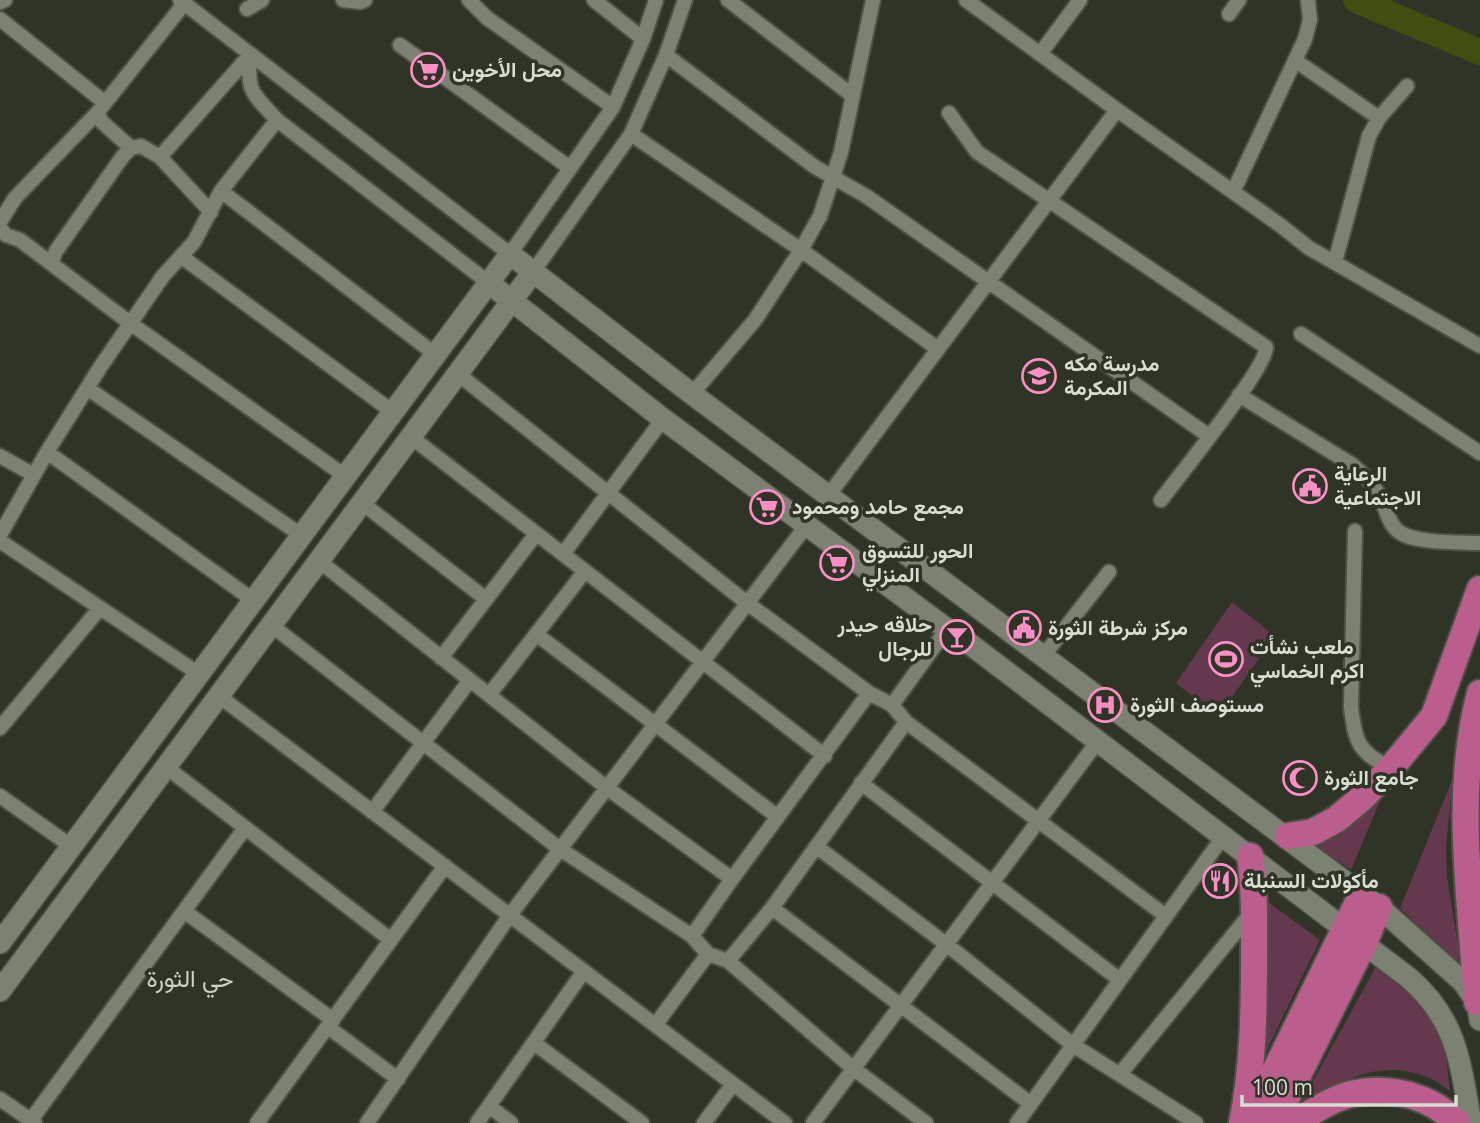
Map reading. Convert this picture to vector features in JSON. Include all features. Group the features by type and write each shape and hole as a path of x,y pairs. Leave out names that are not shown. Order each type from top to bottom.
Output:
{"highway":[{"path":"1288,836 1313,832 1338,819 1391,768 1434,716 1480,589"},
{"path":"1479,1008 1464,809 1468,760 1480,693"},
{"path":"1241,1123 1248,1092 1253,1041 1254,883 1250,856"},
{"path":"1274,1123 1371,900"},
{"path":"1249,1123 1355,937"},
{"path":"1294,1123 1333,1100 1365,1090 1400,1092 1426,1101 1457,1123"}],"street":[{"path":"247,9 262,0"},
{"path":"344,0 365,0"},
{"path":"469,0 487,18 613,107"},
{"path":"594,0 643,39"},
{"path":"3,933 71,846 489,283 613,107 643,39 656,0"},
{"path":"0,991 512,301 631,134 666,55 685,0"},
{"path":"728,0 853,96"},
{"path":"692,394 755,320 820,216 833,178 873,0"},
{"path":"966,0 1309,248 1480,346"},
{"path":"1040,54 1080,0"},
{"path":"1229,14 1239,0"},
{"path":"1233,192 1296,61 1310,20 1308,0"},
{"path":"345,476 130,323 20,240 6,235 0,225 15,198 101,108 182,2 692,394 1371,900 1463,982 1479,1008"},
{"path":"0,19 101,108 102,122 131,148"},
{"path":"400,45 570,168"},
{"path":"250,55 248,82 252,91 277,120 663,419 1098,741 1422,989 1441,1016 1458,1053 1471,1123"},
{"path":"160,157 250,55"},
{"path":"666,55 833,178 866,196 1209,436"},
{"path":"1296,61 1379,118"},
{"path":"1335,262 1369,136 1379,118 1407,86"},
{"path":"828,496 1117,110"},
{"path":"949,113 977,152 1266,347 1265,356 1239,395 1161,500"},
{"path":"0,535 47,452 130,323 163,276 194,242 221,191 277,120"},
{"path":"631,134 801,250 938,349"},
{"path":"53,265 56,251 131,148 141,146 160,157 211,212"},
{"path":"221,191 435,355"},
{"path":"182,257 393,412"},
{"path":"1301,334 1480,453"},
{"path":"458,373 747,603 870,693 892,705 906,722 1166,916"},
{"path":"87,388 301,536"},
{"path":"1239,395 1351,464 1366,477 1379,495 1392,524 1400,533 1422,539 1480,543"},
{"path":"563,554 663,419"},
{"path":"411,437 825,756"},
{"path":"47,452 253,600"},
{"path":"0,456 34,475"},
{"path":"362,503 486,600"},
{"path":"369,1122 510,915 806,526"},
{"path":"1355,531 1351,707 1354,727 1357,742 1364,752 1391,768"},
{"path":"441,658 537,534"},
{"path":"0,541 199,674"},
{"path":"318,561 607,788 732,878"},
{"path":"489,695 585,571"},
{"path":"1044,655 1109,572"},
{"path":"892,705 952,632 980,607"},
{"path":"0,728 100,608"},
{"path":"271,625 560,849 692,936 708,954 728,961 854,1069 926,1123"},
{"path":"536,634 778,817"},
{"path":"372,811 470,680"},
{"path":"692,936 870,693"},
{"path":"219,696 785,1123"},
{"path":"728,961 772,908 906,722"},
{"path":"813,1123 1098,741"},
{"path":"166,767 391,940"},
{"path":"861,783 1120,980"},
{"path":"0,796 71,846"},
{"path":"0,1098 33,1122 245,828"},
{"path":"1017,1123 1223,837"},
{"path":"817,847 946,944 1073,1045 1196,1123"},
{"path":"257,1123 445,866"},
{"path":"772,908 1031,1104"},
{"path":"1120,1074 1254,909"},
{"path":"184,911 398,1079"},
{"path":"656,1024 708,954"},
{"path":"477,1123 584,971"},
{"path":"534,1042 642,1123"},
{"path":"704,1123 733,1084"},
{"path":"489,1107 511,1123"}],"shaded area":[{"name":"ملعب نشأت اكرم الخماسي","path":"1232,602 1275,636 1218,717 1176,683"},
{"path":"1453,778 1446,847 1447,877 1462,970 1400,908"},
{"path":"1385,789 1351,870 1317,847 1351,823"},
{"path":"1264,899 1320,940 1260,1064"},
{"path":"1378,963 1417,1003 1434,1026 1445,1052 1450,1091 1430,1078 1411,1072 1378,1071 1331,1086 1302,1101"}],"waterway":[{"path":"1356,0 1480,52"}],"place":[{"name":"محل الأخوين","path":"428,70"},
{"name":"مدرسة مكه المكرمة","path":"1039,376"},
{"name":"الرعاية الاجتماعية","path":"1310,486"},
{"name":"مجمع حامد ومحمود","path":"767,507"},
{"name":"الحور للتسوق المنزلي","path":"837,563"},
{"name":"مركز شرطة الثورة","path":"1024,628"},
{"name":"حلاقه حيدر للرجال","path":"957,637"},
{"name":"ملعب نشأت اكرم الخماسي","path":"1226,659"},
{"name":"مستوصف الثورة","path":"1105,705"},
{"name":"جامع الثورة","path":"1300,778"},
{"name":"مأكولات السنبلة","path":"1220,881"}],"district":[{"name":"حي الثورة","path":"190,979"}]}
